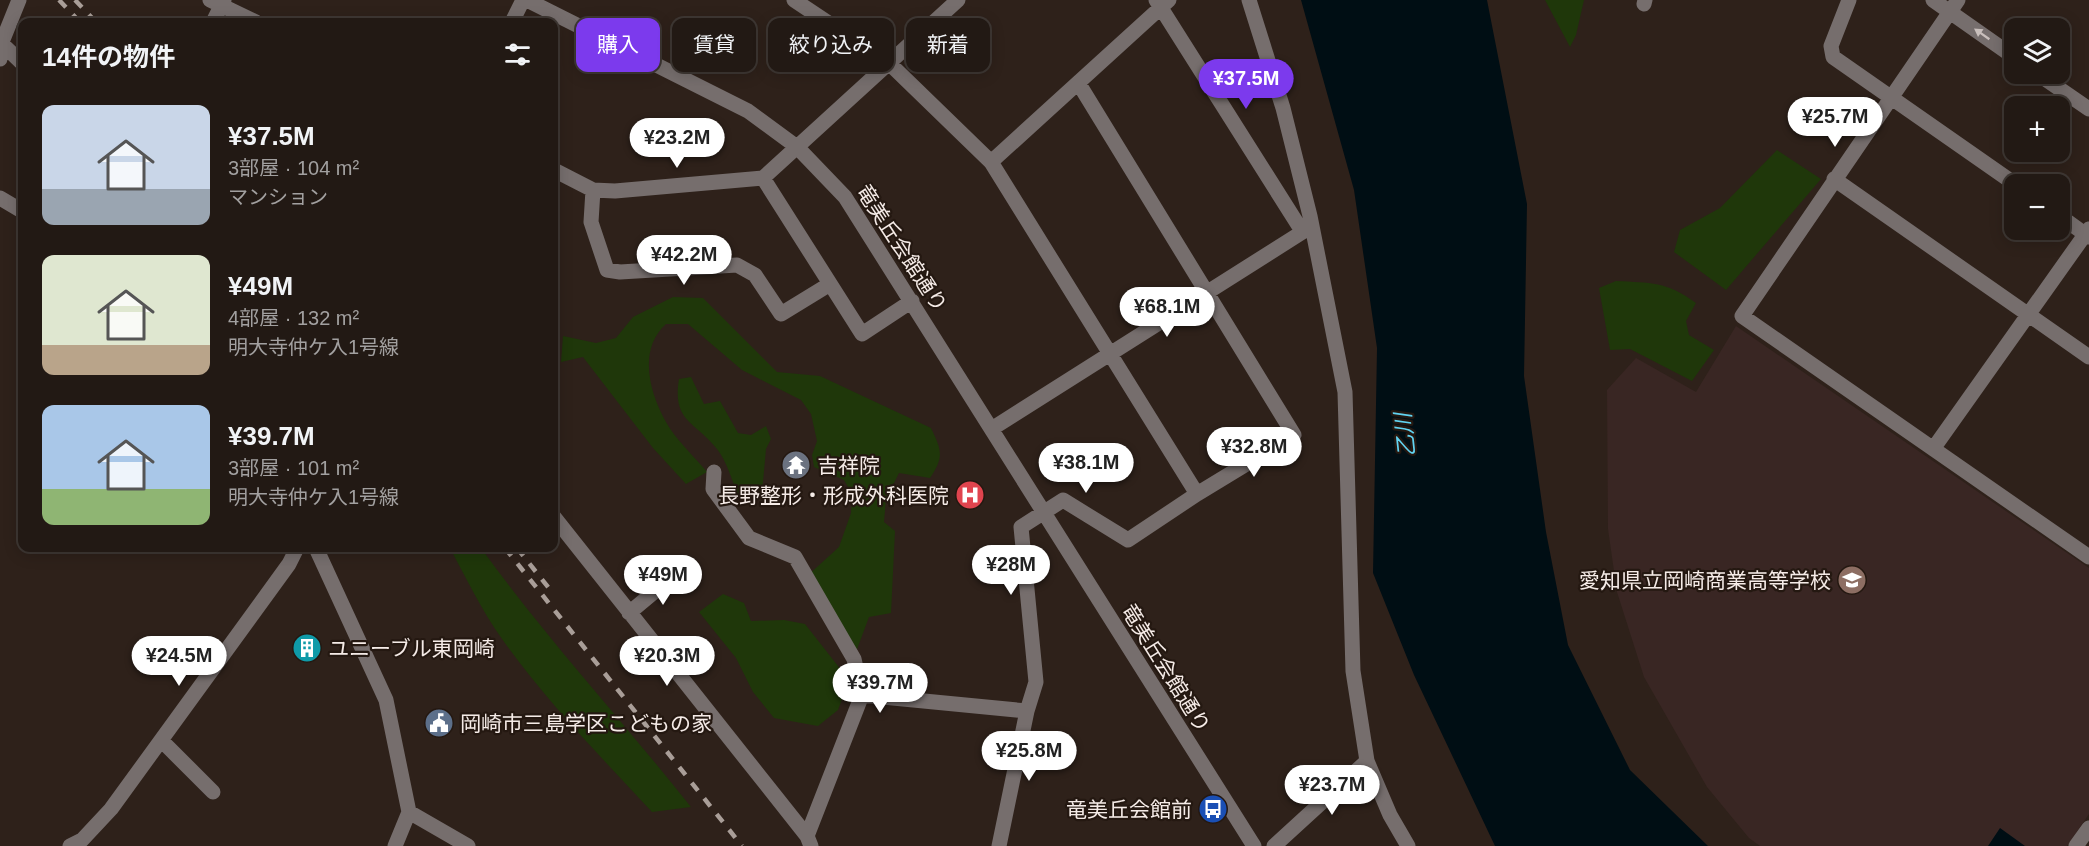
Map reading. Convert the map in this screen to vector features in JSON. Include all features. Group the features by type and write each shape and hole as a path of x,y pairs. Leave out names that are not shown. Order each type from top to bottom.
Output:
{"street":[{"path":"0,60 1,42 19,0"},
{"path":"514,18 525,0"},
{"name":"竜美丘会館通り","path":"525,0 748,111 797,147 845,197 993,428 1043,513 1254,846"},
{"path":"794,0 821,18"},
{"path":"894,60 958,0"},
{"path":"1249,0 1283,108 1307,228 1345,392 1353,671 1367,761 1390,815 1408,846"},
{"path":"1849,0 1831,46 1833,57 2004,176"},
{"path":"1933,0 1954,6 2004,48"},
{"path":"214,18 218,2 248,18"},
{"path":"991,162 1078,84 1162,2 1307,228"},
{"path":"1954,6 1890,96 1742,316 2089,557"},
{"path":"1,42 18,59"},
{"path":"894,68 991,162 1197,494"},
{"path":"558,172 593,190 615,191 763,178 881,72"},
{"path":"999,846 1027,711 1036,682 1021,527 1064,500 1128,540 1197,494 1294,435 1078,84"},
{"path":"2053,84 2089,109"},
{"path":"763,178 862,334 912,301"},
{"path":"1834,179 2089,357"},
{"path":"593,190 591,222 607,270 620,272 737,265 755,275 781,314 830,284"},
{"path":"0,198 18,209"},
{"path":"1933,449 2088,233 2070,222"},
{"path":"993,428 1307,228"},
{"path":"714,471 713,489 749,538 795,557 854,659 862,695 809,841"},
{"path":"558,522 809,841"},
{"path":"79,844 111,809 162,741 289,564 295,552"},
{"path":"318,552 386,699 409,812 395,846"},
{"path":"629,613 672,577 683,573"},
{"path":"862,695 1027,711"},
{"path":"162,741 213,792"},
{"path":"1274,846 1367,761"},
{"path":"409,812 468,846"},
{"path":"2076,846 2089,828"}],"shaded area":[{"name":"愛知県立岡崎商業高等学校","path":"1736,326 2089,568 2089,814 2067,846 1760,846 1749,838 1707,787 1644,677 1617,592 1608,529 1607,390 1636,358 1696,392"}],"green space":[{"path":"1545,0 1584,0 1576,35 1570,47"},
{"path":"1777,150 1821,179 1726,290 1674,252 1680,230 1720,208"},
{"path":"1616,281 1658,284 1696,303 1686,321 1689,335 1714,350 1692,381 1630,349 1610,350 1599,288"},
{"path":"673,297 703,298 777,372 820,376 931,428 940,454 938,465 930,478 899,473 886,499 884,522 895,531 891,613 869,617 856,652 806,577 839,547 851,513 852,494 844,480 814,467 812,455 817,441 811,414 801,400 742,370 688,324 666,324 657,334 652,346 649,371 655,398 670,429 707,472 686,484 653,448 583,357 561,362 563,336 596,343 616,338 633,317"},
{"path":"691,377 704,404 720,401 738,433 751,435 766,426 771,439 766,449 762,493 739,496 721,454 682,413 678,393 679,379"},
{"path":"452,552 484,552 558,647 691,807 652,812 555,706 519,662 481,606"},
{"path":"723,594 744,603 751,621 784,620 805,624 849,680 838,710 818,726 774,718 753,692 736,658 699,612"}],"water":[{"name":"乙川","path":"1301,0 1487,0 1527,204 1524,376 1546,532 1568,645 1630,770 1708,846 1495,846 1414,675 1373,573 1377,348 1354,190"},
{"path":"2000,828 2025,846 1988,846"}],"railway":[{"path":"59,0 76,18"},
{"path":"75,0 92,18"},
{"path":"508,552 742,846"},
{"path":"520,552 552,592"}],"place":[{"name":"吉祥院","path":"796,465"},
{"name":"長野整形・形成外科医院","path":"970,495"},
{"name":"愛知県立岡崎商業高等学校","path":"1852,580"},
{"name":"ユニーブル東岡崎","path":"307,648"},
{"name":"岡崎市三島学区こどもの家","path":"439,723"},
{"name":"竜美丘会館前","path":"1213,809"}]}
